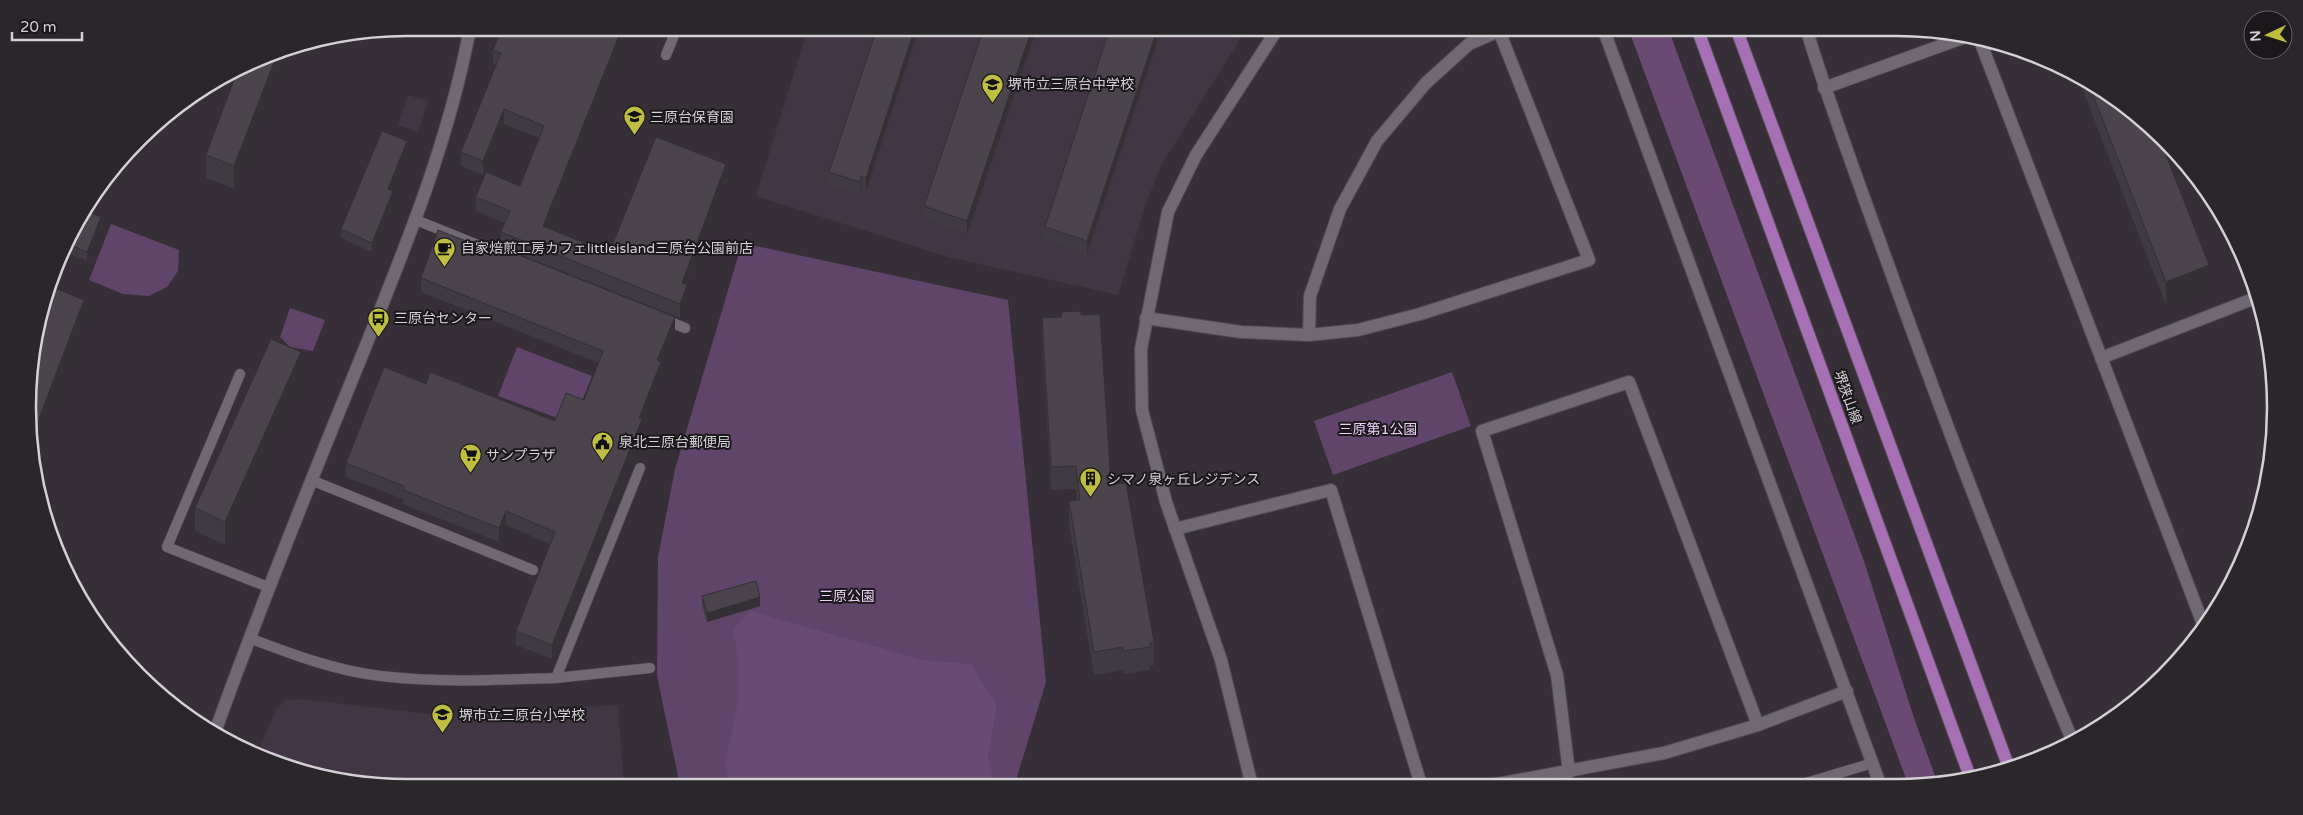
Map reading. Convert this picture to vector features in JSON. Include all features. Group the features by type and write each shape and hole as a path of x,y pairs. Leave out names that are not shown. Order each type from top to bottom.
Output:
{"main road":[{"name":"堺狭山線","path":"1700,36 1968,772"},
{"name":"堺狭山線","path":"1739,36 2007,762"}],"street":[{"path":"217,726 268,587 416,220 456,95 468,36"},
{"path":"1250,779 1221,660 1175,529 1142,410 1141,349 1168,212 1196,155 1273,36"},
{"path":"1309,335 1310,296 1340,209 1377,140 1426,83 1469,44 1485,36"},
{"path":"1146,318 1242,332 1309,335 1358,330 1420,314 1589,260 1502,36"},
{"path":"1606,36 1878,779"},
{"path":"1808,36 1824,88 1952,442 2014,602 2070,735"},
{"path":"1824,88 1955,41"},
{"path":"1982,47 2201,618"},
{"path":"2101,358 2251,300"},
{"path":"1569,772 1557,675 1482,431 1629,382 1758,726"},
{"path":"1175,529 1331,490 1419,779"},
{"path":"1528,779 1664,753 1758,726 1847,691"}],"lane":[{"path":"666,55 674,36"},
{"path":"416,220 517,261"},
{"path":"650,314 685,328"},
{"path":"240,374 168,547 268,587"},
{"path":"556,678 640,468"},
{"path":"311,480 532,570"},
{"path":"249,638 330,664 380,676 477,681 556,678 650,668"},
{"path":"1817,779 1873,763"}],"shaded area":[{"name":"堺市立三原台中学校","path":"806,36 1242,36 1162,164 1146,203 1118,295 948,257 756,196"},
{"path":"1631,36 1671,36 1864,561 1914,718 1935,777 1906,779"},
{"path":"408,95 428,101 418,132 398,125"},
{"path":"750,611 923,660 971,664 997,705 988,757 993,779 729,779 725,763 738,700 738,659 733,629"},
{"name":"堺市立三原台小学校","path":"302,699 445,716 618,705 623,779 408,779 359,776 335,772 288,759 260,748 276,710 286,700"}],"green space":[{"path":"111,224 179,250 178,271 167,287 149,296 123,294 89,280"},
{"name":"三原公園","path":"742,243 1008,300 1046,682 1017,779 679,779 657,676 658,557 675,469"},
{"path":"290,308 325,320 313,351 290,347 280,337"},
{"path":"517,347 592,376 578,411 560,419 498,396"},
{"name":"三原第1公園","path":"1452,372 1471,426 1333,475 1314,421"}],"building":[{"path":"499,36 619,36 543,226 609,253 656,137 726,164 682,283 687,285 680,304 501,232 510,211 476,197 486,172 520,186 544,126 504,109 483,161 461,152 501,53 493,50"},
{"path":"874,36 912,36 866,178 861,176 860,182 829,172"},
{"path":"981,36 1029,36 967,221 924,206"},
{"path":"1107,36 1155,36 1087,241 1045,227"},
{"path":"274,61 234,166 206,155 234,80"},
{"path":"2092,93 2122,113 2165,152 2209,265 2166,282"},
{"path":"382,131 407,141 388,189 393,191 372,243 341,229"},
{"path":"91,213 101,217 87,252 74,246"},
{"path":"438,230 494,252 496,246 675,317 657,360 661,362 639,418 642,419 552,645 516,631 555,532 506,511 499,528 403,490 404,486 346,463 384,367 426,384 430,372 555,421 566,393 584,400 603,351 421,278"},
{"path":"56,289 84,300 37,424 39,359 43,335"},
{"name":"シマノ泉ヶ丘レジデンス","path":"1081,311 1081,315 1100,314 1111,485 1126,483 1154,642 1150,643 1150,647 1123,651 1123,647 1094,652 1069,501 1080,500 1076,466 1051,467 1042,318 1062,317 1061,312"},
{"path":"271,339 301,352 225,522 195,508"},
{"path":"756,581 760,597 707,613 702,596"}],"place":[{"name":"堺市立三原台中学校","path":"992,103"},
{"name":"三原台保育園","path":"634,136"},
{"name":"自家焙煎工房カフェlittleisland三原台公園前店","path":"445,267"},
{"name":"三原台センター","path":"378,337"},
{"name":"泉北三原台郵便局","path":"603,461"},
{"name":"サンプラザ","path":"470,474"},
{"name":"シマノ泉ヶ丘レジデンス","path":"1091,498"},
{"name":"堺市立三原台小学校","path":"443,734"}]}
